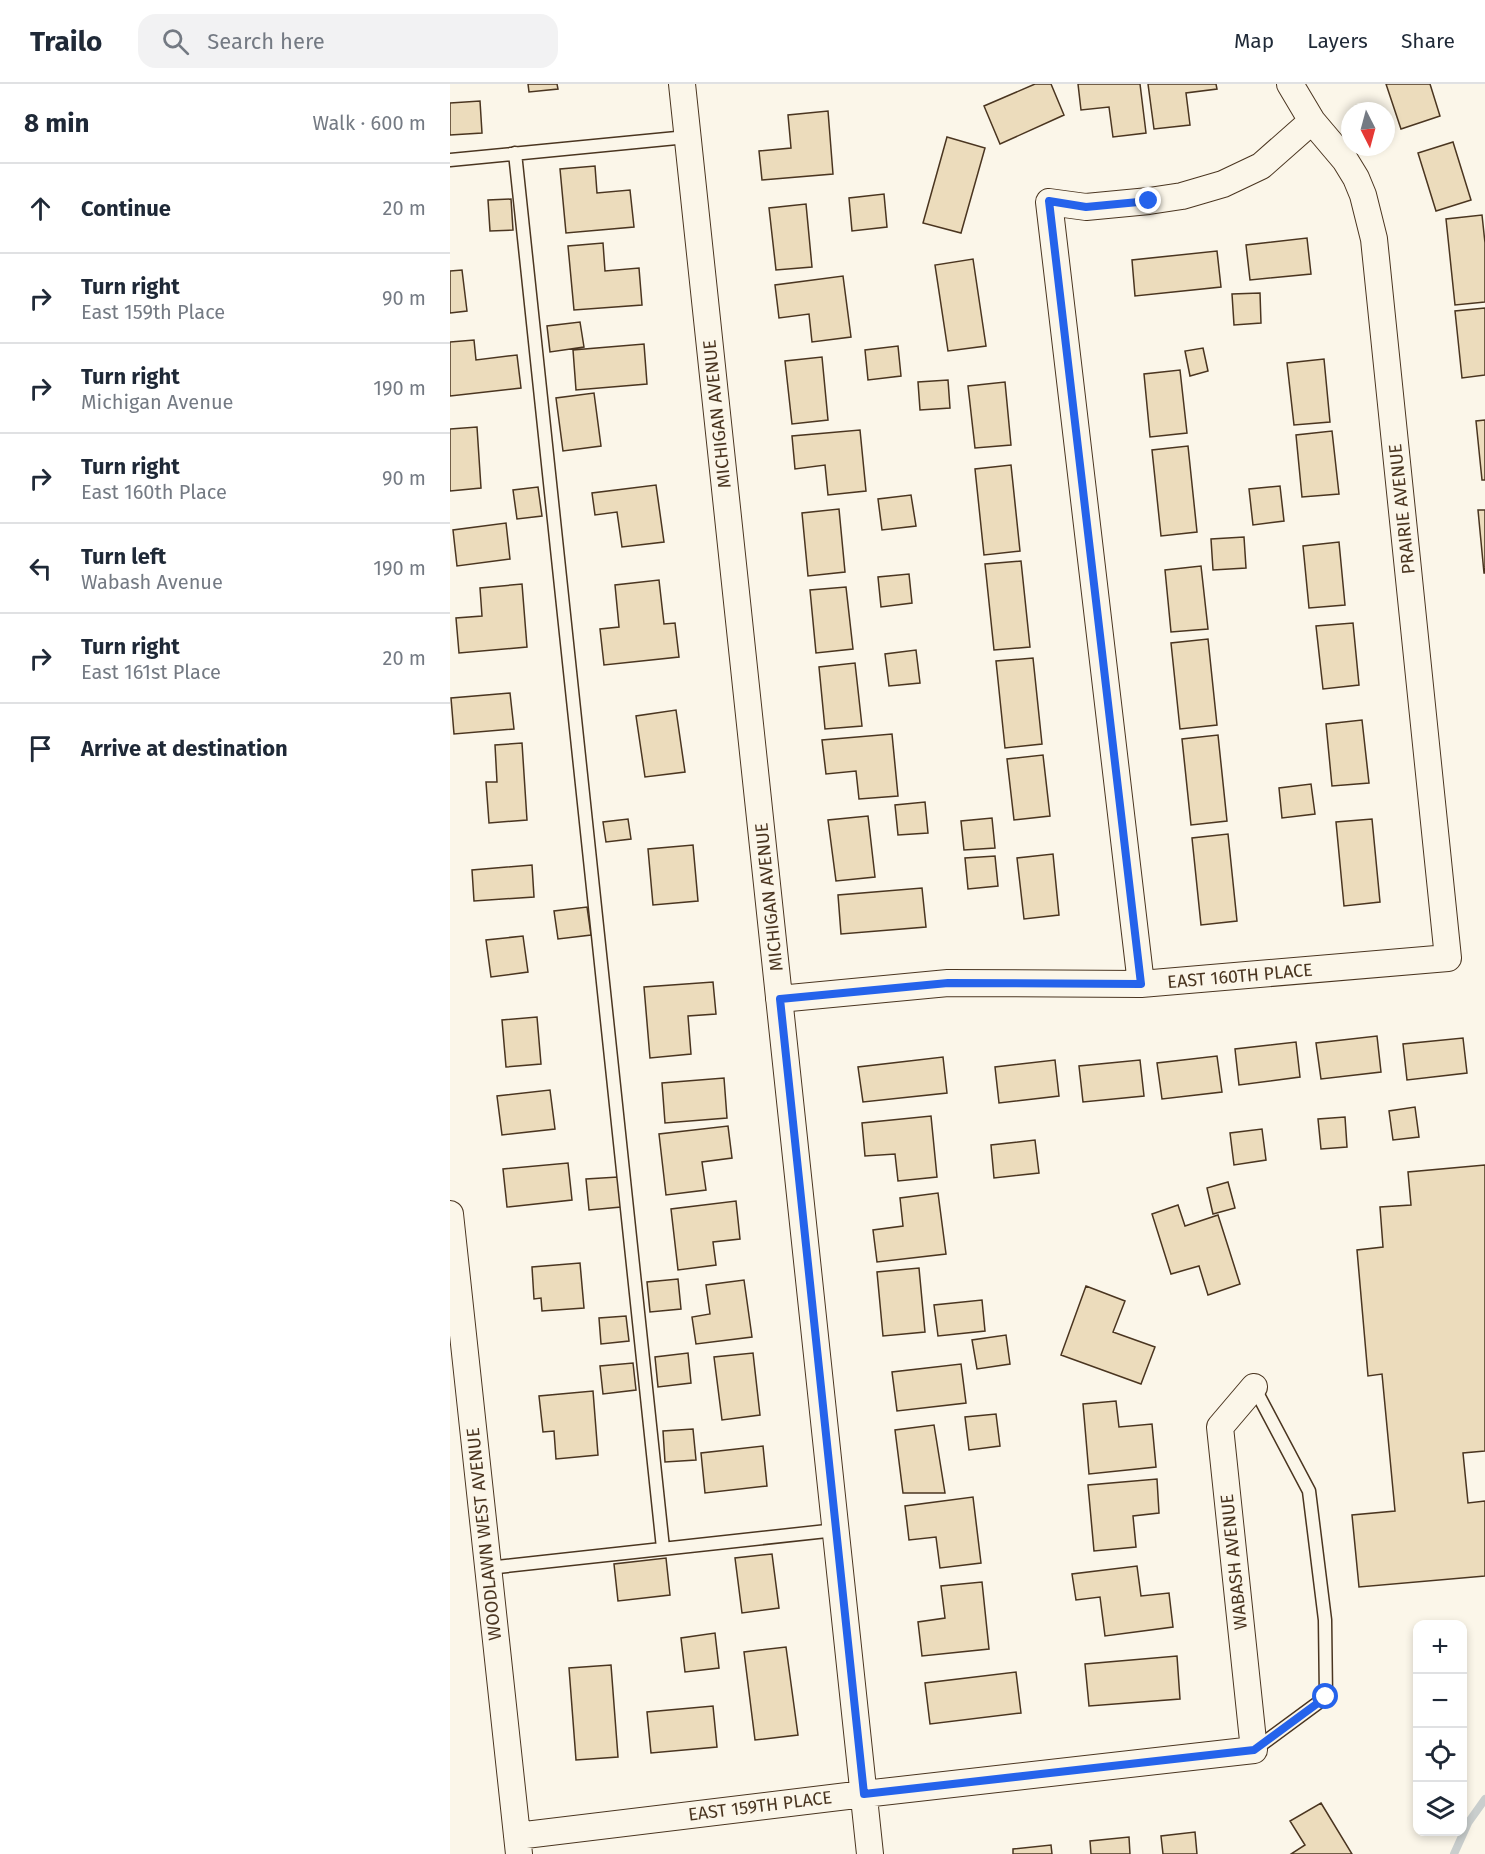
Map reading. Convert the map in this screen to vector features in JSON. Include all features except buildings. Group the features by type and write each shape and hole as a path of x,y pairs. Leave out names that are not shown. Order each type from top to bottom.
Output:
{"street":[{"name":"MICHIGAN AVENUE","path":"682,84 870,1854"},
{"name":"PRAIRIE AVENUE","path":"1290,84 1312,121 1345,160 1356,178 1363,195 1374,239 1448,958"},
{"path":"1141,984 1049,201 1086,207 1149,201 1182,196 1223,184 1261,166 1312,121"},
{"name":"EAST 160TH PLACE","path":"780,999 948,983 1141,984 1448,958"},
{"name":"WOODLAWN WEST AVENUE","path":"450,1214 518,1845"},
{"name":"WABASH AVENUE","path":"1254,1388 1220,1427 1254,1750"},
{"name":"EAST 159TH PLACE","path":"518,1845 864,1794 1254,1750"}],"lane":[{"path":"450,160 687,137"},
{"path":"515,153 663,1548"},
{"path":"1254,1388 1309,1491 1325,1620 1326,1697 1254,1750"},
{"path":"488,1568 836,1530"}],"waterway":[{"path":"1454,1854 1468,1823 1485,1799"}],"route":[{"path":"1149,201 1086,207 1049,201 1141,984 948,983 780,999 864,1794 1254,1750 1326,1697"}]}
